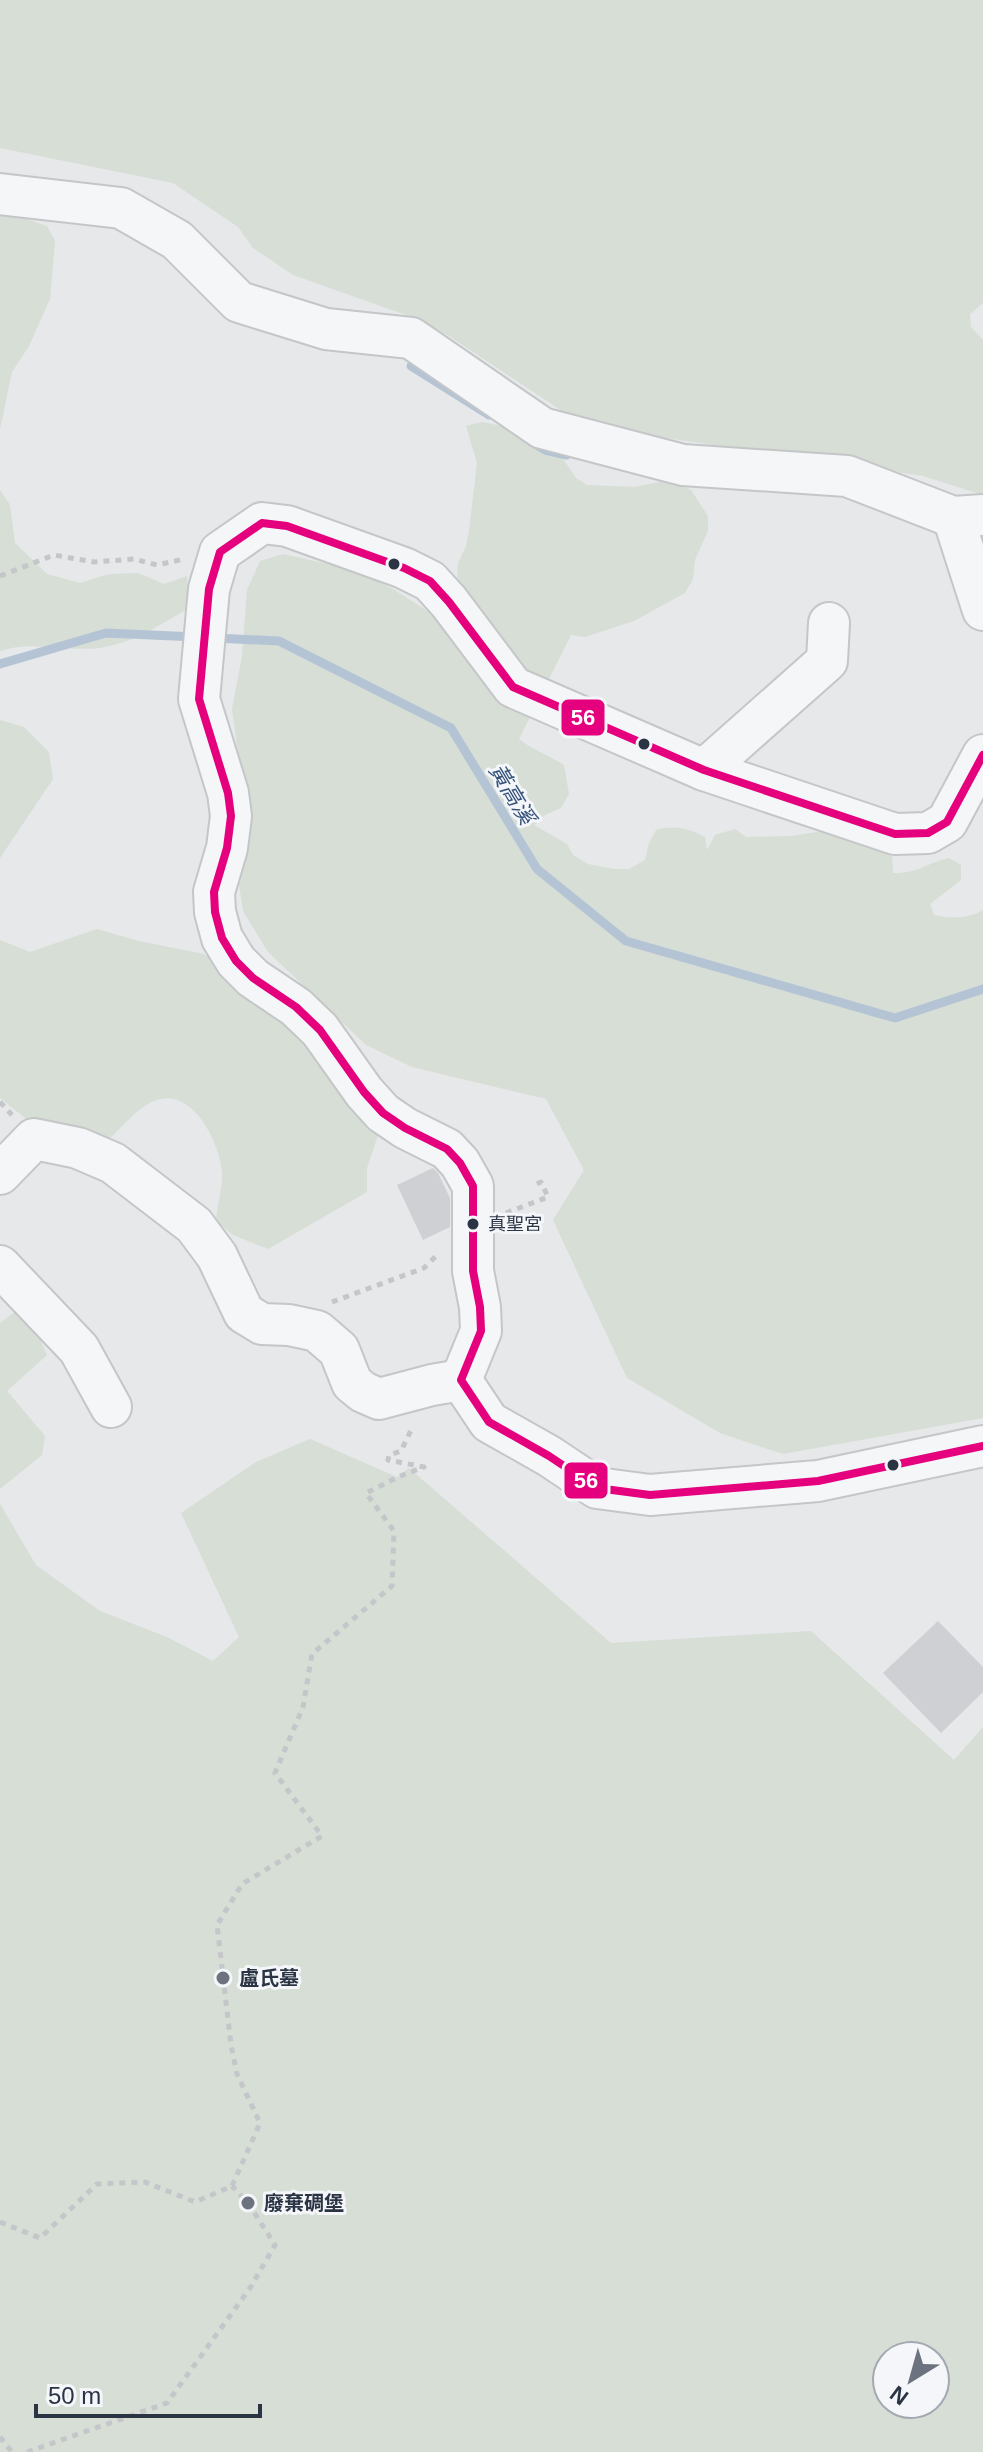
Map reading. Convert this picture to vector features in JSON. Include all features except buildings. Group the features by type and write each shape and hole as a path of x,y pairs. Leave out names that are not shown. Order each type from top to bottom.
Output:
{"street":[{"path":"0,194 121,208 177,240 239,302 326,329 411,338 542,428 683,465 847,476 968,516 983,610"},
{"path":"461,1380 481,1331 473,1271 473,1186 460,1163 447,1149 383,1113 364,1092 320,1030 296,1007 253,978 236,961 222,938 215,912 214,892 227,848 231,816 228,793 199,699 209,589 220,552 262,523 287,526 404,568 430,581 513,687 704,770 895,834 928,833 947,822 983,755"},
{"path":"704,770 827,661 829,623"},
{"path":"0,1174 34,1139 78,1148 113,1163 194,1225 217,1256 244,1313 262,1324 289,1325 317,1331 339,1350 352,1383 363,1392 379,1399 461,1380"},
{"path":"0,1266 79,1349 111,1407"},
{"path":"461,1380 489,1422 597,1488 650,1495 818,1481 983,1446"}],"path":[{"path":"0,576 54,555 94,562 134,559 157,565 220,552"},
{"path":"474,1220 517,1210 548,1197 541,1182 534,1185"},
{"path":"289,1325 326,1305 403,1274"},
{"path":"2,2226 40,2238 97,2184 145,2182 195,2202 232,2186 260,2123 237,2074 217,1925 242,1884 322,1836 275,1773 303,1707 312,1654 392,1586 394,1531 366,1493 424,1467 388,1460 389,1455 401,1451"},
{"path":"27,2452 167,2403 250,2288 275,2245 248,2203 232,2186"},
{"path":"0,2437 12,2452"}],"shaded area":[{"path":"0,0 983,0 983,303 970,314 971,327 983,340 983,495 923,476 666,438 594,424 565,413 420,320 293,275 253,248 238,227 173,183 0,148"},
{"path":"0,210 47,226 55,241 50,299 29,346 12,372 0,429"},
{"path":"482,422 547,435 576,478 587,485 635,487 664,481 679,484 691,490 708,516 708,531 695,560 693,579 685,593 634,621 585,637 571,635 519,739 564,765 569,794 561,808 545,815 534,825 567,844 573,855 588,864 614,869 629,869 645,860 656,830 663,828 687,830 705,837 707,850 715,835 735,829 746,837 792,836 829,830 885,842 892,855 893,873 915,870 949,858 961,865 961,880 930,904 934,915 947,917 965,917 983,910 983,1418 783,1454 720,1433 627,1378 553,1220 584,1170 546,1099 412,1067 366,1045 268,952 243,911 238,878 243,790 232,709 242,656 247,590 260,561 283,554 354,570 393,589 434,615 457,586 458,563 469,531 477,463 466,426"},
{"path":"0,490 10,505 15,543 47,574 80,583 109,574 138,573 164,584 187,576 189,608 146,632 111,646 87,649 24,646 0,651"},
{"path":"0,720 24,727 49,752 53,779 0,858"},
{"path":"97,929 204,954 273,1002 381,1126 367,1168 367,1192 268,1249 233,1235 216,1221 222,1172 216,1146 202,1120 180,1101 168,1098 146,1105 101,1145 30,1122 0,1098 0,940 30,952"},
{"path":"15,1312 36,1331 47,1355 7,1391 45,1436 42,1455 0,1489 0,1323"},
{"path":"310,1439 397,1477 409,1468 611,1643 811,1631 954,1760 983,1727 983,2452 0,2452 0,1504 36,1565 100,1611 167,1637 213,1661 239,1637 181,1513 256,1462"}],"waterway":[{"path":"411,366 489,415"},
{"path":"532,442 545,450 567,455"},
{"name":"黃高溪","path":"0,664 106,633 196,637"},
{"name":"黃高溪","path":"215,638 279,641 451,728 537,869 626,941 895,1018 983,989"}],"transit line":[{"name":"56","path":"983,755 947,822 928,833 895,834 704,770 513,687 430,581 404,568 287,526 262,523 220,552 209,589 199,699 228,793 231,816 227,848 214,892 215,912 222,938 236,961 253,978 296,1007 320,1030 364,1092 383,1113 447,1149 460,1163 473,1186 473,1271 481,1331 461,1380 489,1422 597,1488 650,1495 818,1481 983,1446"}],"place":[{"name":"真聖宮","path":"473,1224"},
{"name":"盧氏墓","path":"223,1978"},
{"name":"廢棄碉堡","path":"248,2203"}]}
